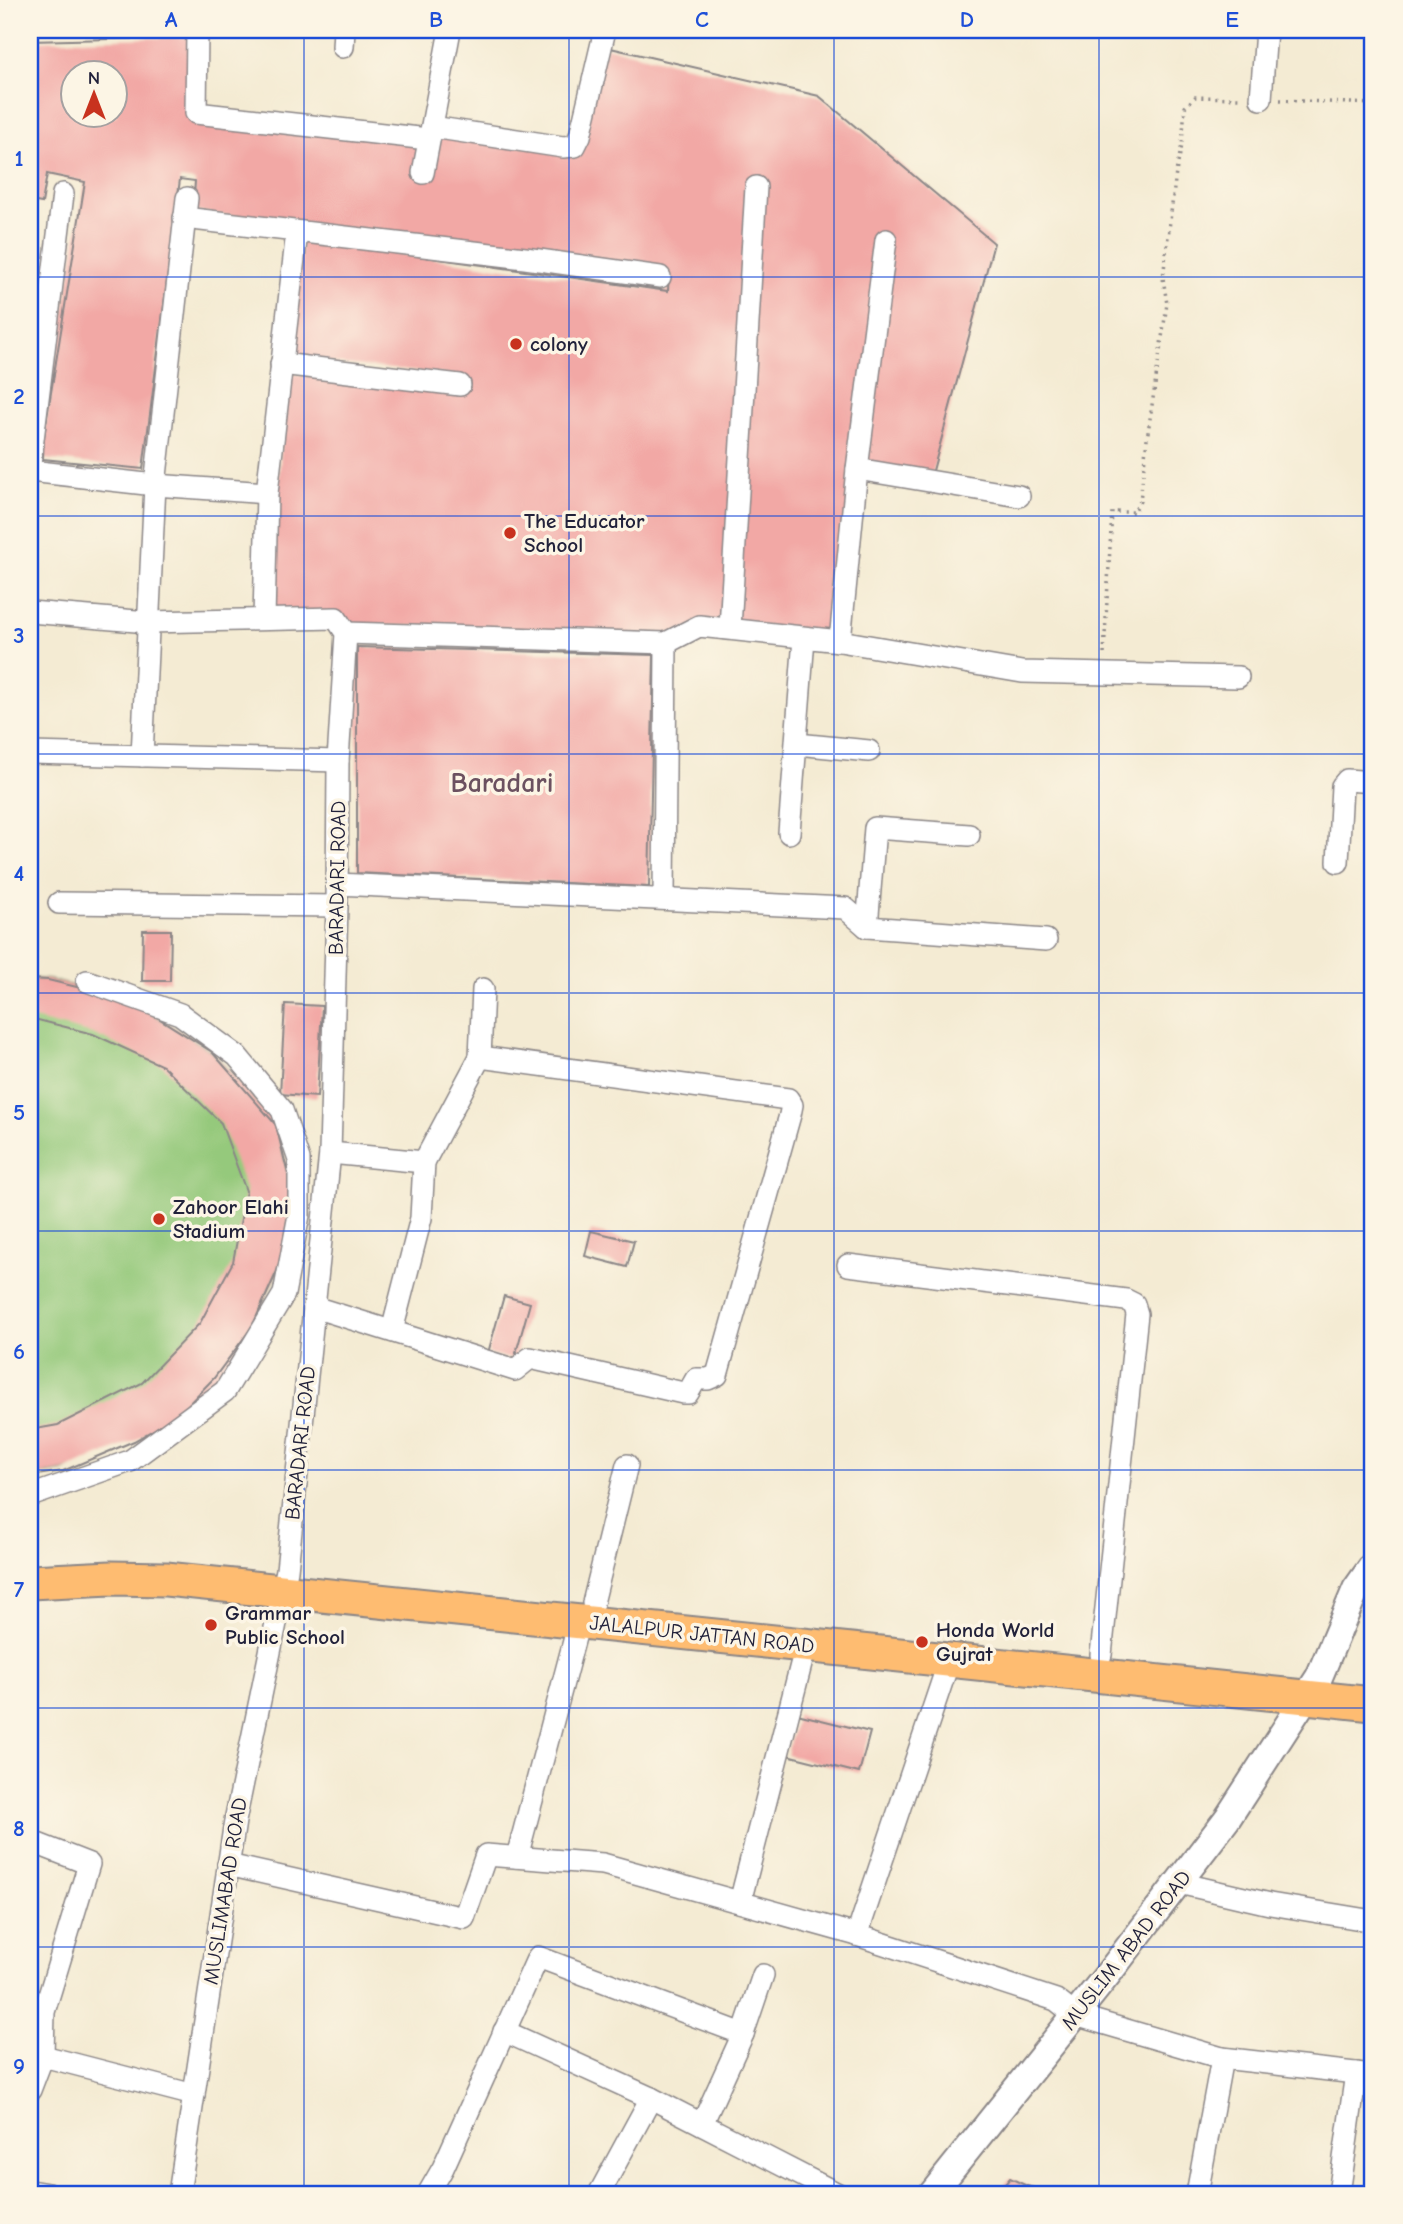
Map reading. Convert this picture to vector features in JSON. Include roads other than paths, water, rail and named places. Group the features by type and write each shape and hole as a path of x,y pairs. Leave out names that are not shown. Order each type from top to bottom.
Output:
{"main road":[{"name":"JALALPUR JATTAN ROAD","path":"30,1564 109,1559 285,1581 704,1625 1101,1655 1313,1687 1373,1704"},
{"name":"JALALPUR JATTAN ROAD","path":"30,1582 111,1578 285,1581"},
{"name":"JALALPUR JATTAN ROAD","path":"704,1625 806,1645 949,1661 1313,1687 1373,1682"}],"street":[{"path":"197,30 196,114 563,147 575,146 580,136 605,30"},
{"path":"422,173 450,30"},
{"path":"1261,99 1266,30"},
{"path":"730,628 756,187"},
{"path":"30,464 63,194"},
{"path":"142,756 155,485 186,208 297,232 525,258 660,277"},
{"path":"264,619 267,493 297,232"},
{"path":"840,641 857,469 886,240"},
{"path":"281,364 460,385"},
{"path":"857,469 1019,496"},
{"path":"30,471 155,485 267,493"},
{"path":"30,612 148,622 336,618 346,634 666,643 699,626 840,641 1022,672 1238,677"},
{"name":"BARADARI ROAD","path":"285,1581 330,1153 338,761 346,634"},
{"path":"789,832 804,638"},
{"path":"664,898 666,643"},
{"path":"797,744 869,751"},
{"path":"30,753 338,761"},
{"path":"1338,862 1343,782 1373,782"},
{"path":"867,927 875,828 969,835"},
{"path":"337,884 845,908 867,927 1046,940"},
{"path":"59,902 337,906"},
{"path":"30,1494 130,1461 225,1391 284,1294 299,1215 299,1160 282,1110 237,1056 180,1014 87,981"},
{"path":"392,1331 421,1218 424,1162 480,1057 483,989"},
{"path":"313,1307 515,1370 530,1358 683,1393 688,1393 696,1379 708,1379 717,1375 790,1115 792,1105 788,1099 480,1057"},
{"path":"330,1153 424,1162"},
{"path":"848,1265 1126,1300 1134,1304 1137,1314 1101,1655"},
{"path":"516,1857 627,1465"},
{"name":"MUSLIM ABAD ROAD","path":"932,2194 1227,1819 1313,1687 1356,1589 1373,1565"},
{"name":"MUSLIMABAD ROAD","path":"179,2194 228,1865 261,1686 285,1581"},
{"path":"740,1902 806,1645"},
{"path":"857,1935 949,1661"},
{"path":"30,1841 89,1864 37,2010 43,2056 30,2090"},
{"path":"228,1865 464,1918 486,1854 603,1864 857,1935 1056,2000 1075,2015 1222,2058 1365,2074 1339,2194"},
{"path":"1179,1883 1270,1904 1373,1921"},
{"path":"428,2194 443,2168 538,1957 743,2034"},
{"path":"702,2124 743,2034 763,1975"},
{"path":"504,2031 651,2098 838,2194"},
{"path":"43,2056 194,2095"},
{"path":"1197,2194 1222,2058"},
{"path":"599,2194 651,2098"},
{"path":"30,2191 48,2194"}],"place":[{"name":"colony","path":"516,344"},
{"name":"The Educator School","path":"510,533"},
{"name":"Zahoor Elahi Stadium","path":"159,1219"},
{"name":"Grammar Public School","path":"211,1625"},
{"name":"Honda World Gujrat","path":"922,1642"}],"district":[{"name":"Baradari","path":"502,782"}]}
